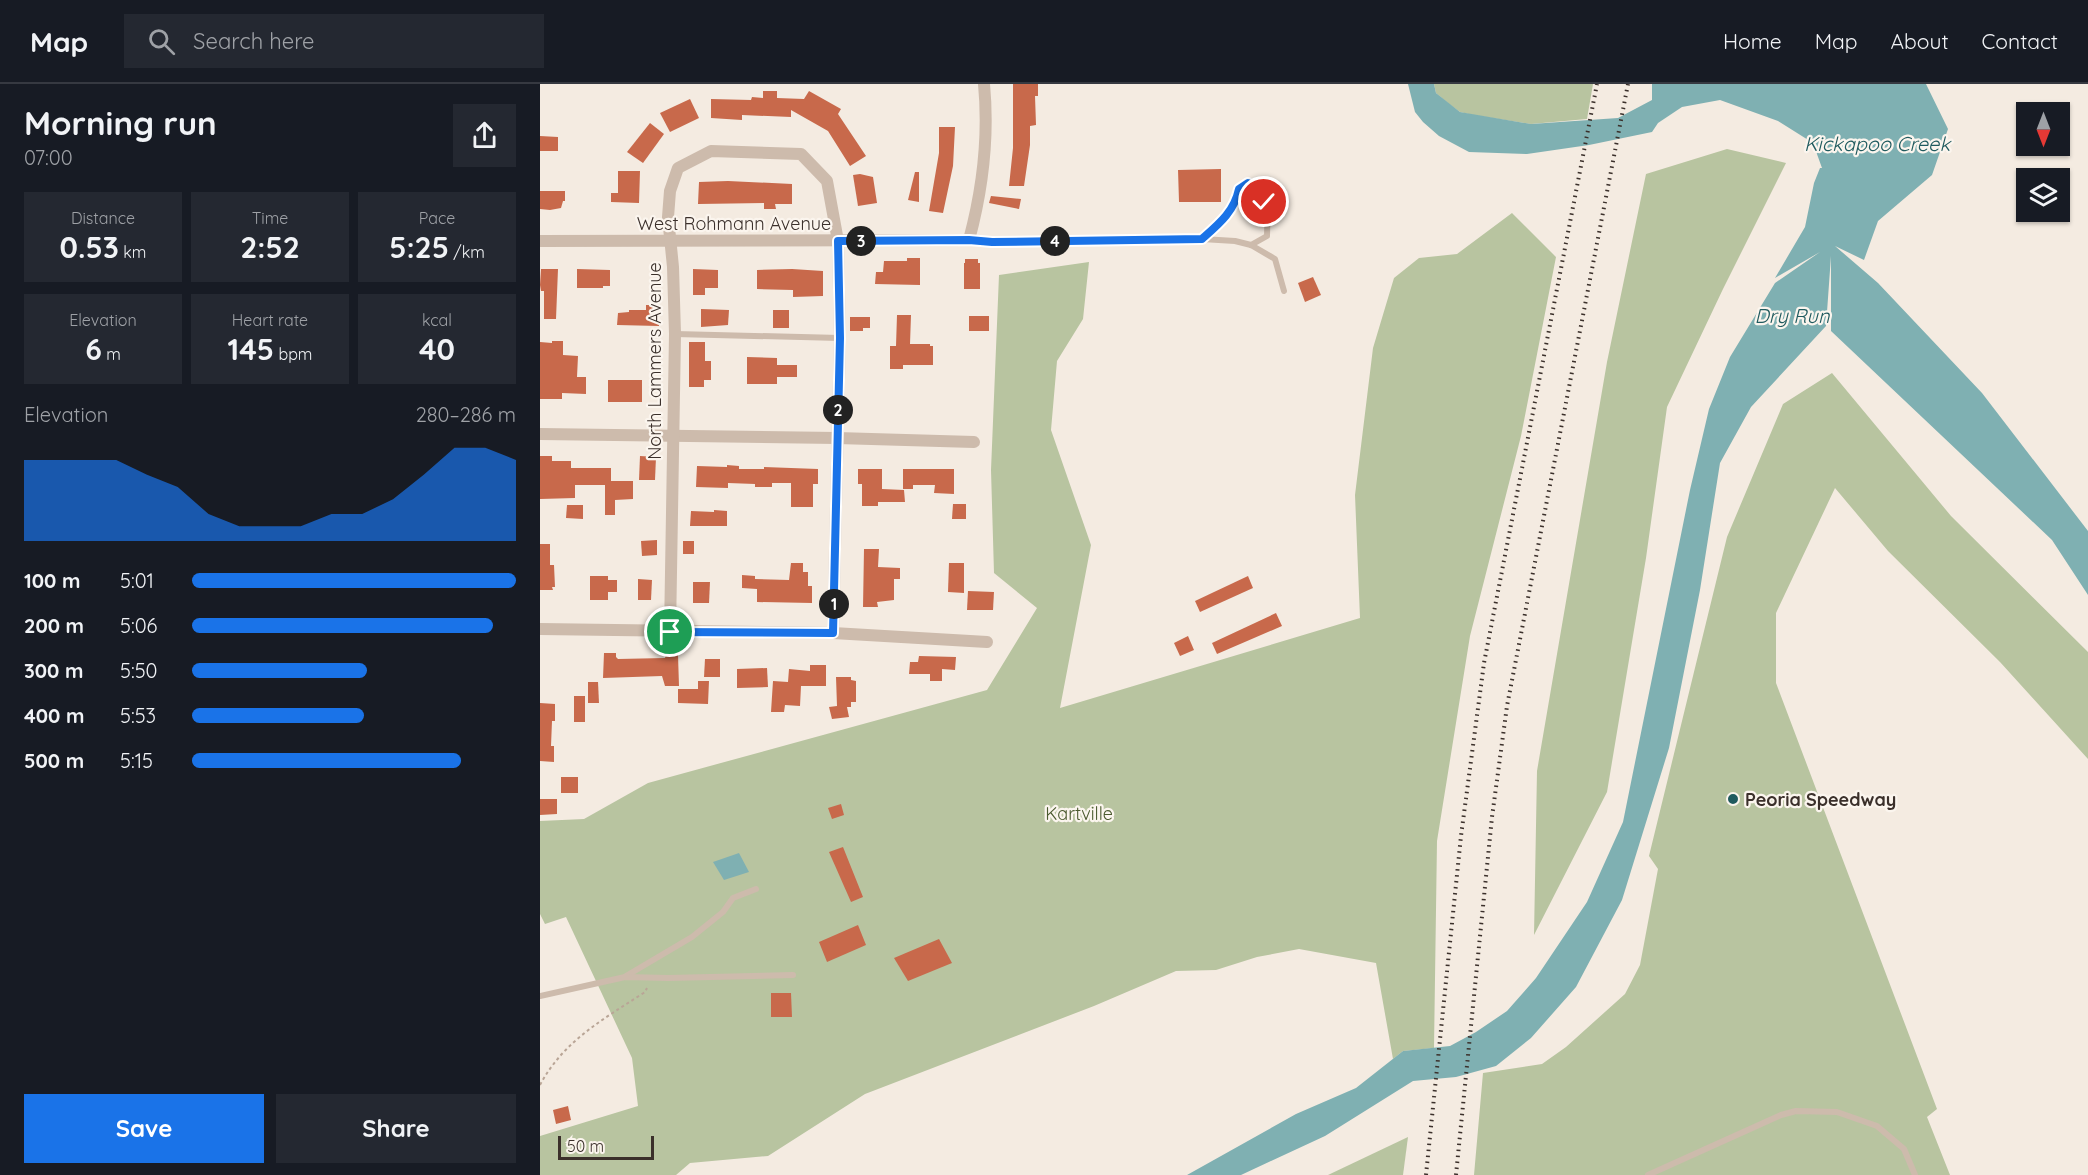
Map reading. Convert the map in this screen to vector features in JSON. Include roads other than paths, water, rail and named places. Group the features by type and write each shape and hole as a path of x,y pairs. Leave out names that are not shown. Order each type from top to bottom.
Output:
{"street":[{"path":"969,240 979,204 985,166 984,84"},
{"name":"North Lammers Avenue","path":"670,632 675,334 673,267 668,217 670,191 678,168 711,151 750,151 801,154 827,182 838,241 840,338 833,633"},
{"name":"West Rohmann Avenue","path":"540,241 969,240"},
{"path":"540,434 974,442"},
{"path":"540,629 833,633 987,642"}],"lane":[{"path":"1202,239 1226,218 1236,201 1239,189 1248,183 1256,187 1264,202 1268,222 1268,236 1251,245"},
{"name":"West Rohmann Avenue","path":"969,240 992,242 1202,239 1235,241 1251,245"},
{"path":"1251,245 1275,259 1284,291"},
{"path":"675,334 840,338"},
{"path":"625,976 692,937 723,912 733,898 756,889"},
{"path":"540,996 625,976 793,975"},
{"path":"1647,1175 1781,1115 1796,1111 1837,1112 1877,1126 1904,1149 1915,1175"}],"water":[{"path":"1408,84 1434,84 1436,93 1460,112 1531,124 1618,118 1652,100 1652,84 1926,84 1948,129 1932,175 1878,221 1864,260 1835,246 1878,283 1982,393 2088,531 2088,595 2052,540 1831,331 1831,256 1826,326 1751,407 1720,463 1700,590 1669,748 1622,900 1576,987 1531,1038 1496,1066 1456,1077 1413,1081 1325,1136 1241,1175 1187,1175 1296,1114 1356,1088 1403,1051 1450,1046 1476,1032 1507,1011 1536,978 1587,902 1623,822 1690,490 1709,409 1730,357 1775,283 1820,252 1775,278 1805,227 1814,183 1822,168 1813,143 1778,121 1720,100 1682,107 1658,123 1652,132 1589,145 1527,154 1469,152 1439,136 1423,122 1415,112"},
{"path":"739,853 749,872 724,880 713,862"}],"railway":[{"path":"1426,1175 1461,836 1484,663 1597,84"},
{"path":"1456,1175 1492,817 1507,706 1628,84"}],"place":[{"name":"Peoria Speedway","path":"1733,799"}],"water label":[{"name":"Kickapoo Creek","path":"1877,143"},
{"name":"Dry Run","path":"1792,315"}],"park label":[{"name":"Kartville","path":"1079,813"}]}
